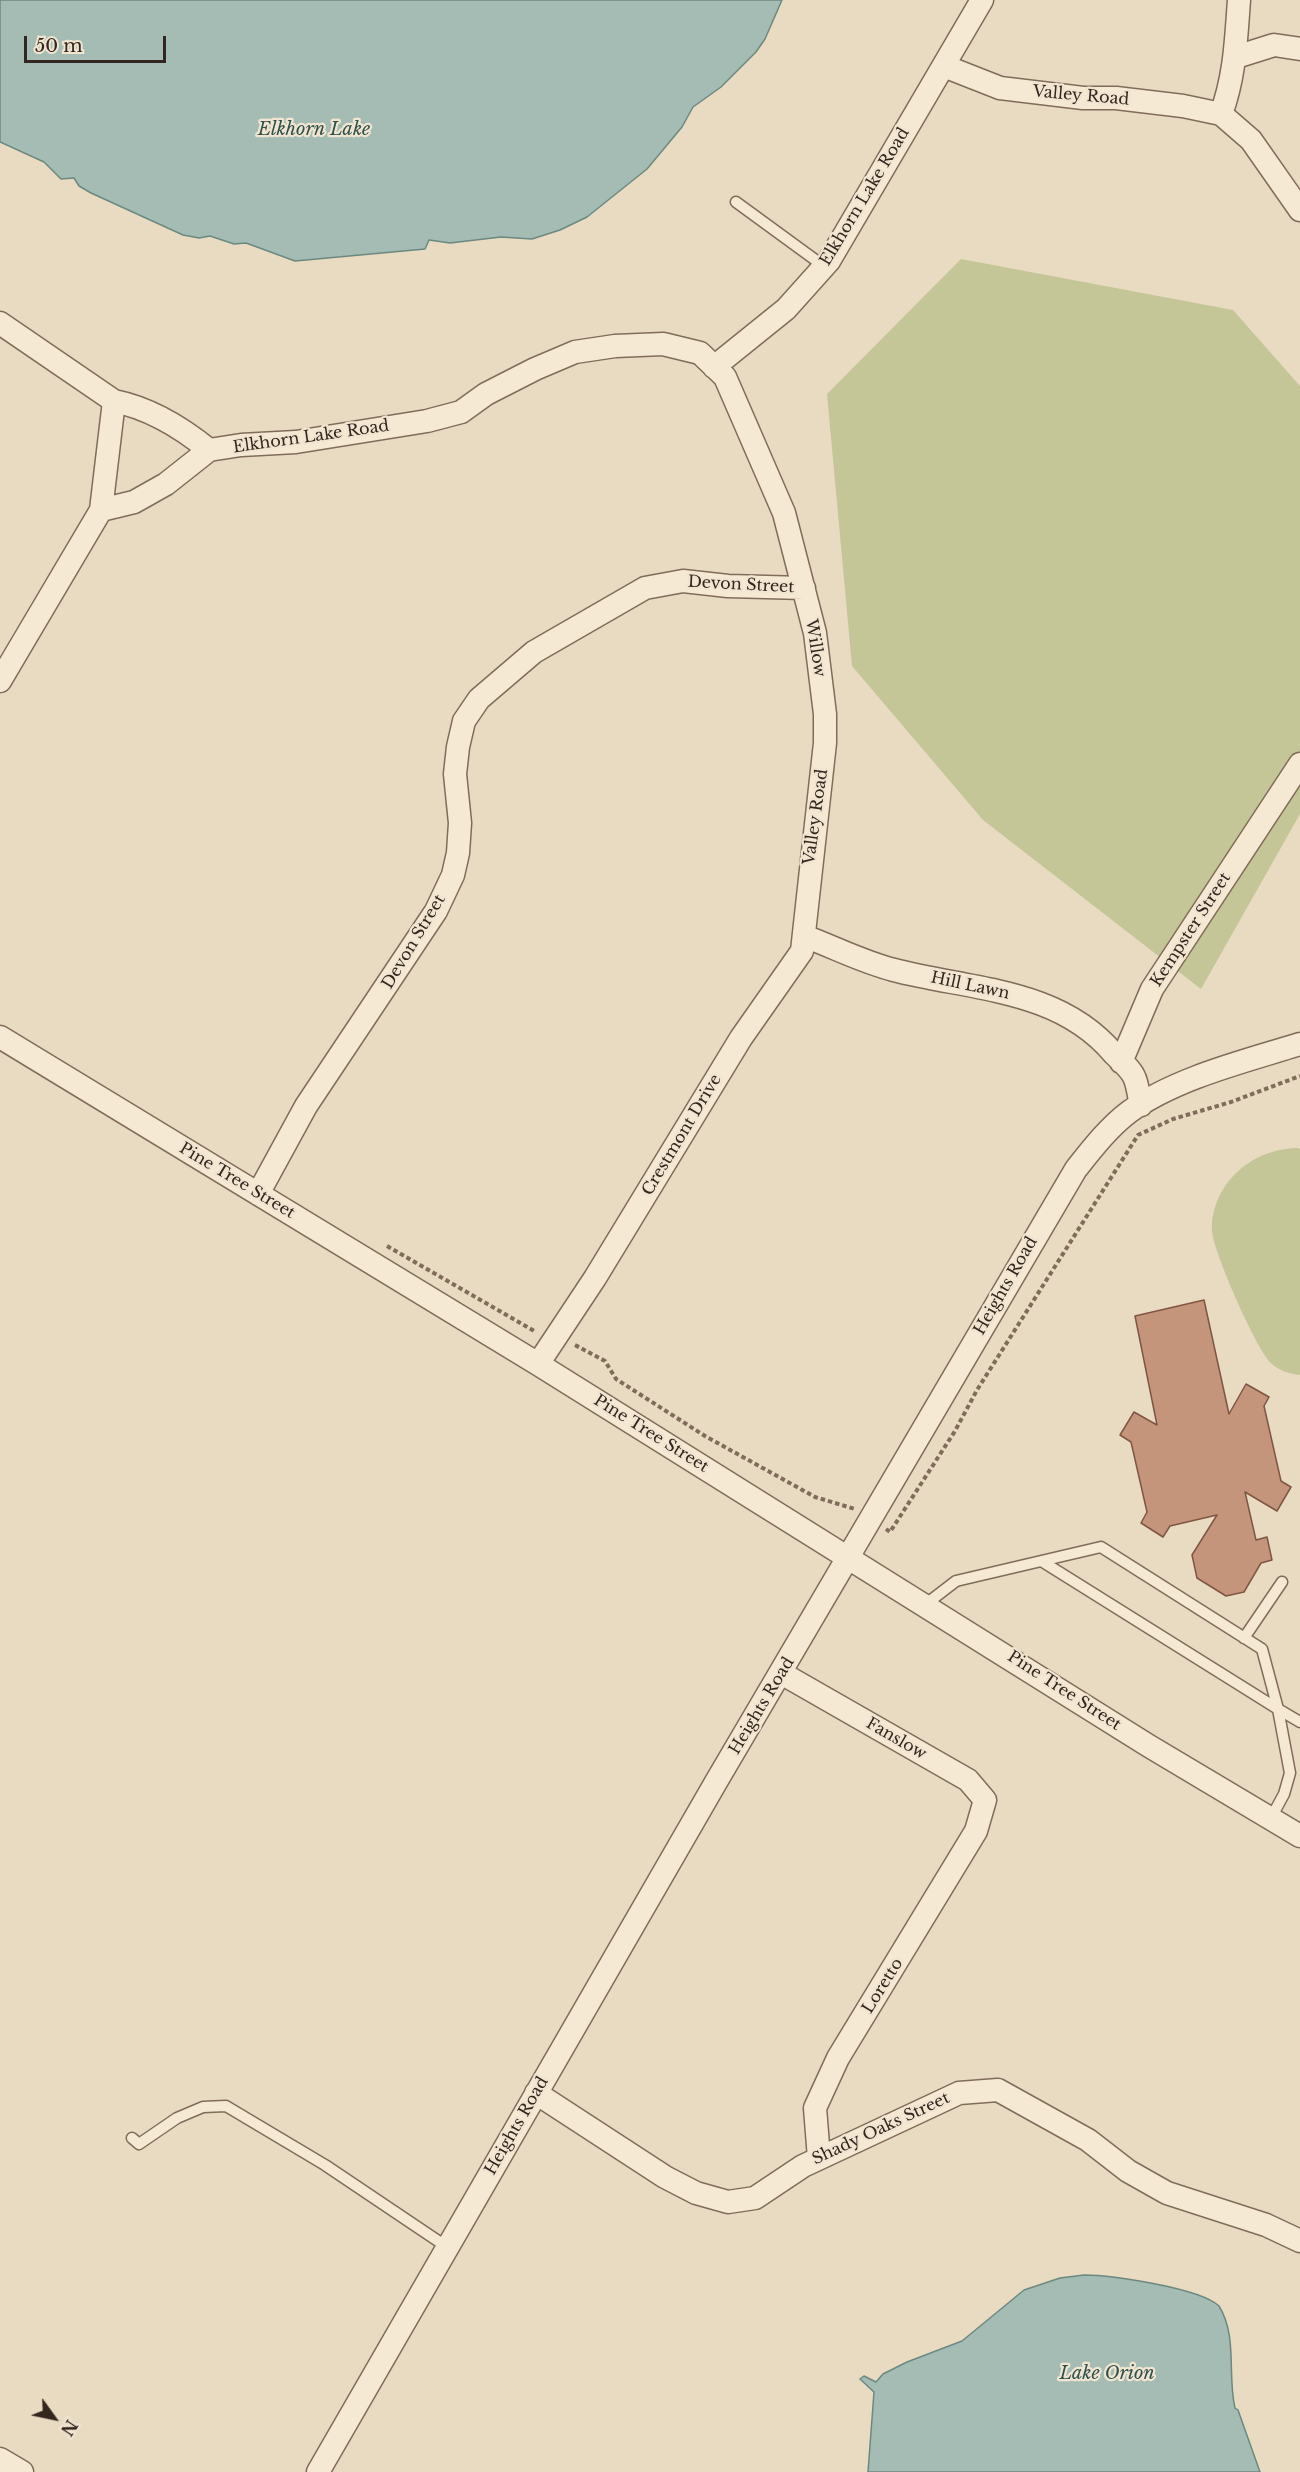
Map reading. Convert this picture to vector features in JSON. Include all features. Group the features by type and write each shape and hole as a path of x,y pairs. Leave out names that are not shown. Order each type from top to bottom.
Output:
{"street":[{"name":"Elkhorn Lake Road","path":"714,367 786,309 825,267 982,0"},
{"path":"1239,0 1236,57 1231,86 1221,114 1251,140 1300,210"},
{"path":"1236,57 1274,45 1300,49"},
{"name":"Valley Road","path":"944,66 1000,88 1083,98 1116,98 1183,106 1221,114"},
{"path":"0,323 84,378 114,401 134,406 165,421 209,450"},
{"name":"Elkhorn Lake Road","path":"101,510 134,502 158,489 209,450 241,445 296,442 439,418 461,412 486,394 575,352 615,346 663,344 700,353 725,378 776,494"},
{"path":"1,678 101,510 114,401"},
{"name":"Willow","path":"776,494 784,513 815,633 825,734"},
{"name":"Devon Street","path":"258,1194 306,1106 436,911 453,875 458,853 460,823 455,774 458,747 464,721 479,699 534,652 645,588 683,581 728,586 804,588"},
{"name":"Valley Road","path":"805,899 822,781 825,734"},
{"name":"Kempster Street","path":"1121,1062 1152,989 1300,764"},
{"name":"Crestmont Drive","path":"538,1364 595,1278 741,1038 802,951 805,899"},
{"name":"Hill Lawn","path":"804,936 861,960 893,970 989,987 1042,1003 1071,1016 1096,1035 1121,1062"},
{"name":"Pine Tree Street","path":"0,1037 538,1364 926,1604 1149,1746 1300,1836"},
{"name":"Heights Road","path":"318,2472 848,1556 1076,1169 1100,1140 1130,1111 1173,1088 1300,1044"},
{"path":"1121,1062 1134,1076 1141,1105"},
{"name":"Fanslow","path":"782,1673 968,1780 985,1800 978,1821"},
{"name":"Loretto","path":"819,2158 815,2108 838,2058 948,1879 978,1821"},
{"name":"Shady Oaks Street","path":"536,2093 665,2177 696,2193 728,2202 755,2198 819,2158 959,2093 998,2090 1088,2140 1128,2171 1167,2193 1266,2225 1300,2241"},
{"path":"0,2459 22,2472"}],"lane":[{"path":"736,202 825,267"},
{"path":"926,1604 956,1581 1101,1547 1262,1649 1278,1709 1290,1773 1284,1794 1271,1818"},
{"path":"1043,1562 1300,1722"},
{"path":"1244,1638 1282,1582"},
{"path":"132,2138 139,2144 177,2118 203,2107 226,2106 325,2165 447,2247"}],"path":[{"path":"380,1242 540,1334 555,1338 605,1361 616,1379 705,1436 814,1497 854,1509 890,1532 956,1431 977,1390 1138,1136 1173,1119 1231,1102 1300,1076"}],"green space":[{"path":"961,259 1233,310 1300,386 1300,814 1201,989 983,820 852,666 827,394"},
{"path":"1300,1149 1300,1375 1278,1368 1264,1354 1227,1278 1212,1231 1219,1198 1237,1172 1265,1154"}],"water":[{"name":"Elkhorn Lake","path":"0,0 782,0 765,39 756,52 721,87 693,107 682,127 647,169 587,217 560,230 532,239 501,237 450,243 429,240 425,249 295,261 246,243 234,244 210,236 199,238 183,235 91,193 79,186 74,178 61,179 44,162 0,142"},
{"name":"Lake Orion","path":"1084,2275 1114,2277 1175,2288 1209,2299 1219,2306 1228,2330 1235,2408 1238,2410 1260,2472 868,2472 874,2392 860,2379 864,2376 876,2382 883,2374 907,2362 962,2341 1024,2290 1060,2278"}],"building":[{"path":"1204,1300 1229,1414 1246,1384 1269,1397 1264,1406 1281,1481 1291,1487 1277,1511 1245,1492 1256,1540 1267,1537 1272,1560 1261,1563 1244,1592 1226,1596 1197,1578 1192,1555 1217,1515 1170,1526 1163,1537 1141,1523 1147,1512 1131,1442 1120,1435 1134,1412 1157,1425 1135,1316"}]}
